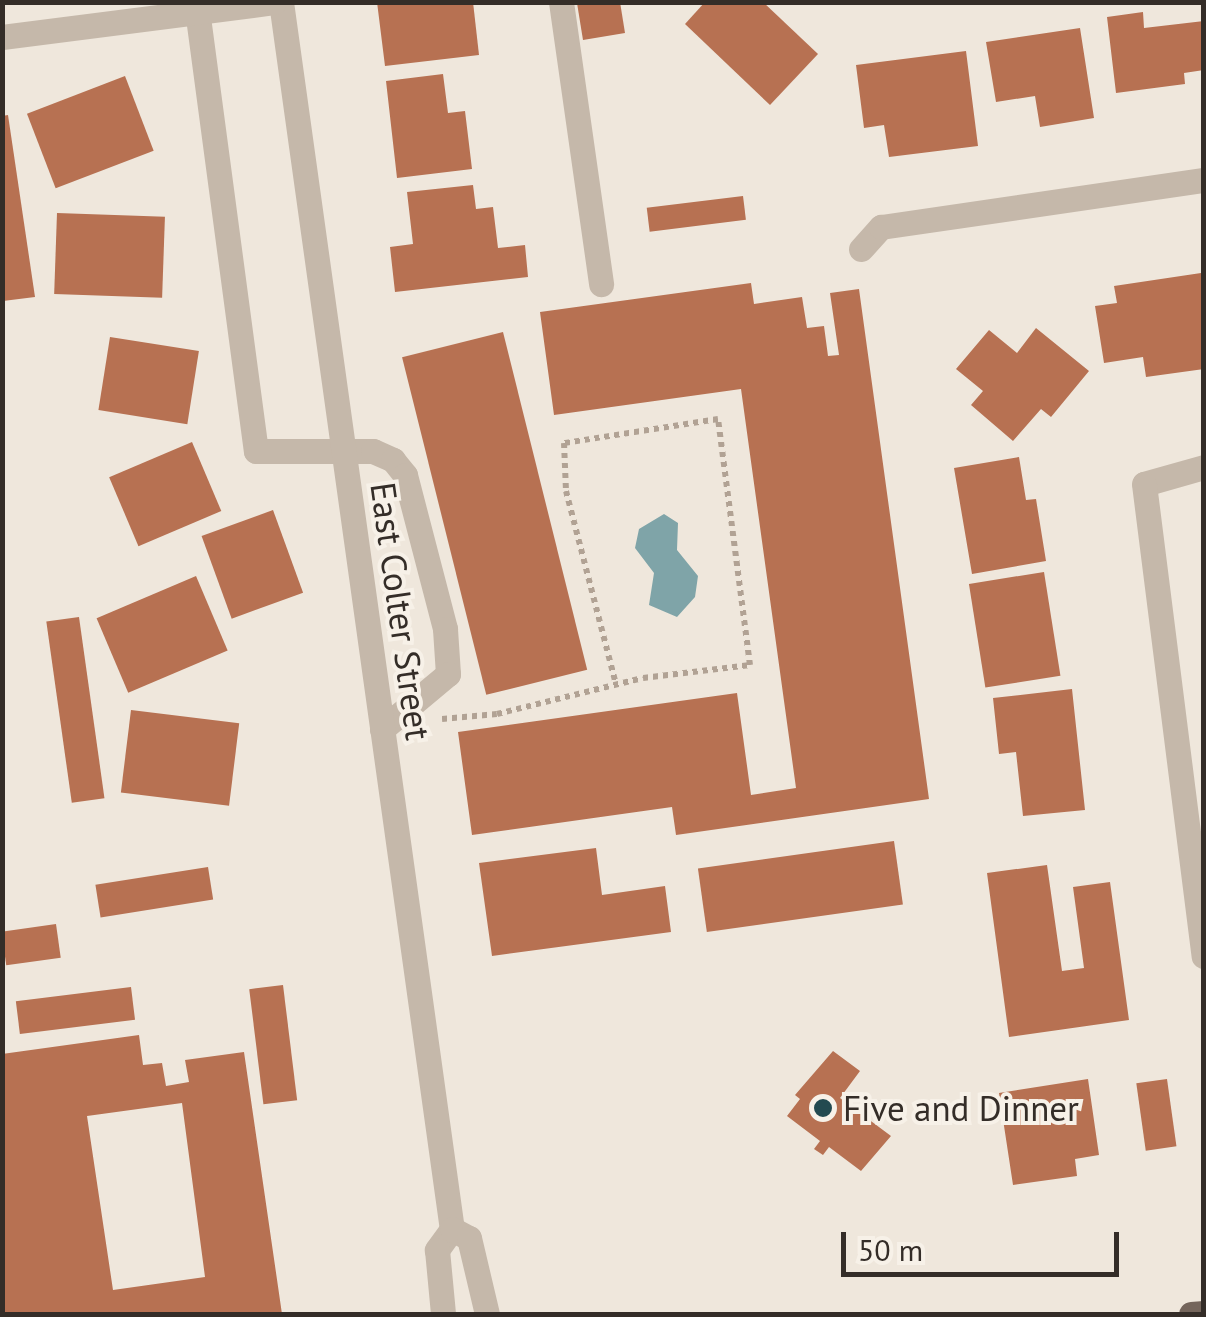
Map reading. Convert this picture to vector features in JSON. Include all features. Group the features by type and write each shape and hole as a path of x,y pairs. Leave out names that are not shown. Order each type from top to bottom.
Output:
{"main road":[{"path":"1191,1314 1204,1313"}],"street":[{"path":"2,36 196,7 277,2"},
{"name":"East Colter Street","path":"277,2 452,1229 437,1250 443,1314"},
{"path":"561,2 601,284"},
{"path":"196,7 256,450 344,455 373,451 393,460 405,475 447,644 448,674 382,729"},
{"path":"861,249 881,227 1204,180"},
{"path":"1204,467 1144,484 1204,956"},
{"name":"East Colter Street","path":"452,1229 469,1238 488,1314"}],"path":[{"path":"432,718 497,714 616,684 750,665 718,419 564,443 566,491 616,684"}],"water":[{"path":"664,514 678,523 677,550 698,576 695,597 677,617 649,605 654,573 635,548 639,529"}],"building":[{"path":"377,2 473,2 479,55 385,66"},
{"path":"620,2 625,33 583,40 577,3"},
{"path":"705,2 763,2 818,54 770,105 685,24"},
{"path":"1143,12 1144,28 1204,21 1204,70 1184,73 1185,84 1116,93 1107,17"},
{"path":"1080,28 1094,118 1040,127 1035,96 996,102 986,42"},
{"path":"966,51 978,146 889,157 884,125 864,128 856,65"},
{"path":"443,74 448,113 465,111 472,169 397,178 386,81"},
{"path":"125,76 154,151 56,188 27,114"},
{"path":"8,115 35,297 3,301 2,116"},
{"path":"473,185 476,209 493,207 498,248 525,245 528,277 395,292 390,247 413,244 407,192"},
{"path":"743,196 746,220 650,232 647,208"},
{"path":"57,213 165,217 162,298 54,294"},
{"path":"1201,273 1204,369 1146,377 1143,357 1104,363 1095,306 1117,303 1114,286"},
{"path":"751,283 754,304 802,297 807,328 824,326 828,356 839,355 830,293 859,289 929,799 676,835 672,807 472,835 458,732 737,693 751,795 796,788 741,389 554,415 540,312"},
{"path":"1036,328 1089,371 1051,417 1041,409 1013,441 971,405 983,391 956,369 989,330 1017,353"},
{"path":"503,332 587,670 486,695 402,357"},
{"path":"110,337 199,351 187,424 98,410"},
{"path":"192,442 221,511 138,546 109,477"},
{"path":"1019,457 1026,500 1036,499 1046,561 972,574 954,468"},
{"path":"273,510 303,593 232,619 202,536"},
{"path":"1044,572 1060,676 985,688 969,584"},
{"path":"196,576 228,651 128,693 97,618"},
{"path":"79,617 104,798 72,803 46,622"},
{"path":"1072,689 1085,810 1023,816 1016,752 999,754 993,698"},
{"path":"131,710 239,723 229,806 121,792"},
{"path":"894,841 903,904 707,932 698,869"},
{"path":"596,848 602,895 665,886 671,932 492,956 479,863"},
{"path":"1047,865 1062,971 1084,968 1073,887 1110,882 1129,1020 1009,1037 987,873"},
{"path":"208,867 213,900 101,917 95,885"},
{"path":"56,924 61,958 6,965 2,932"},
{"path":"283,985 297,1100 263,1104 249,989"},
{"path":"131,987 135,1020 20,1034 16,1001"},
{"path":"139,1035 143,1065 162,1063 166,1086 189,1082 185,1060 244,1052 282,1314 2,1314 2,1054","holes":["182,1103 205,1277 113,1290 87,1116"]},
{"name":"Five and Dinner","path":"833,1051 860,1071 840,1098 891,1136 861,1171 829,1147 823,1155 814,1149 820,1141 787,1116 800,1099 795,1095"},
{"path":"1088,1079 1099,1155 1075,1159 1077,1176 1013,1185 999,1093"},
{"path":"1167,1079 1176,1146 1146,1151 1136,1083"}],"place":[{"name":"Five and Dinner","path":"823,1108"}]}
